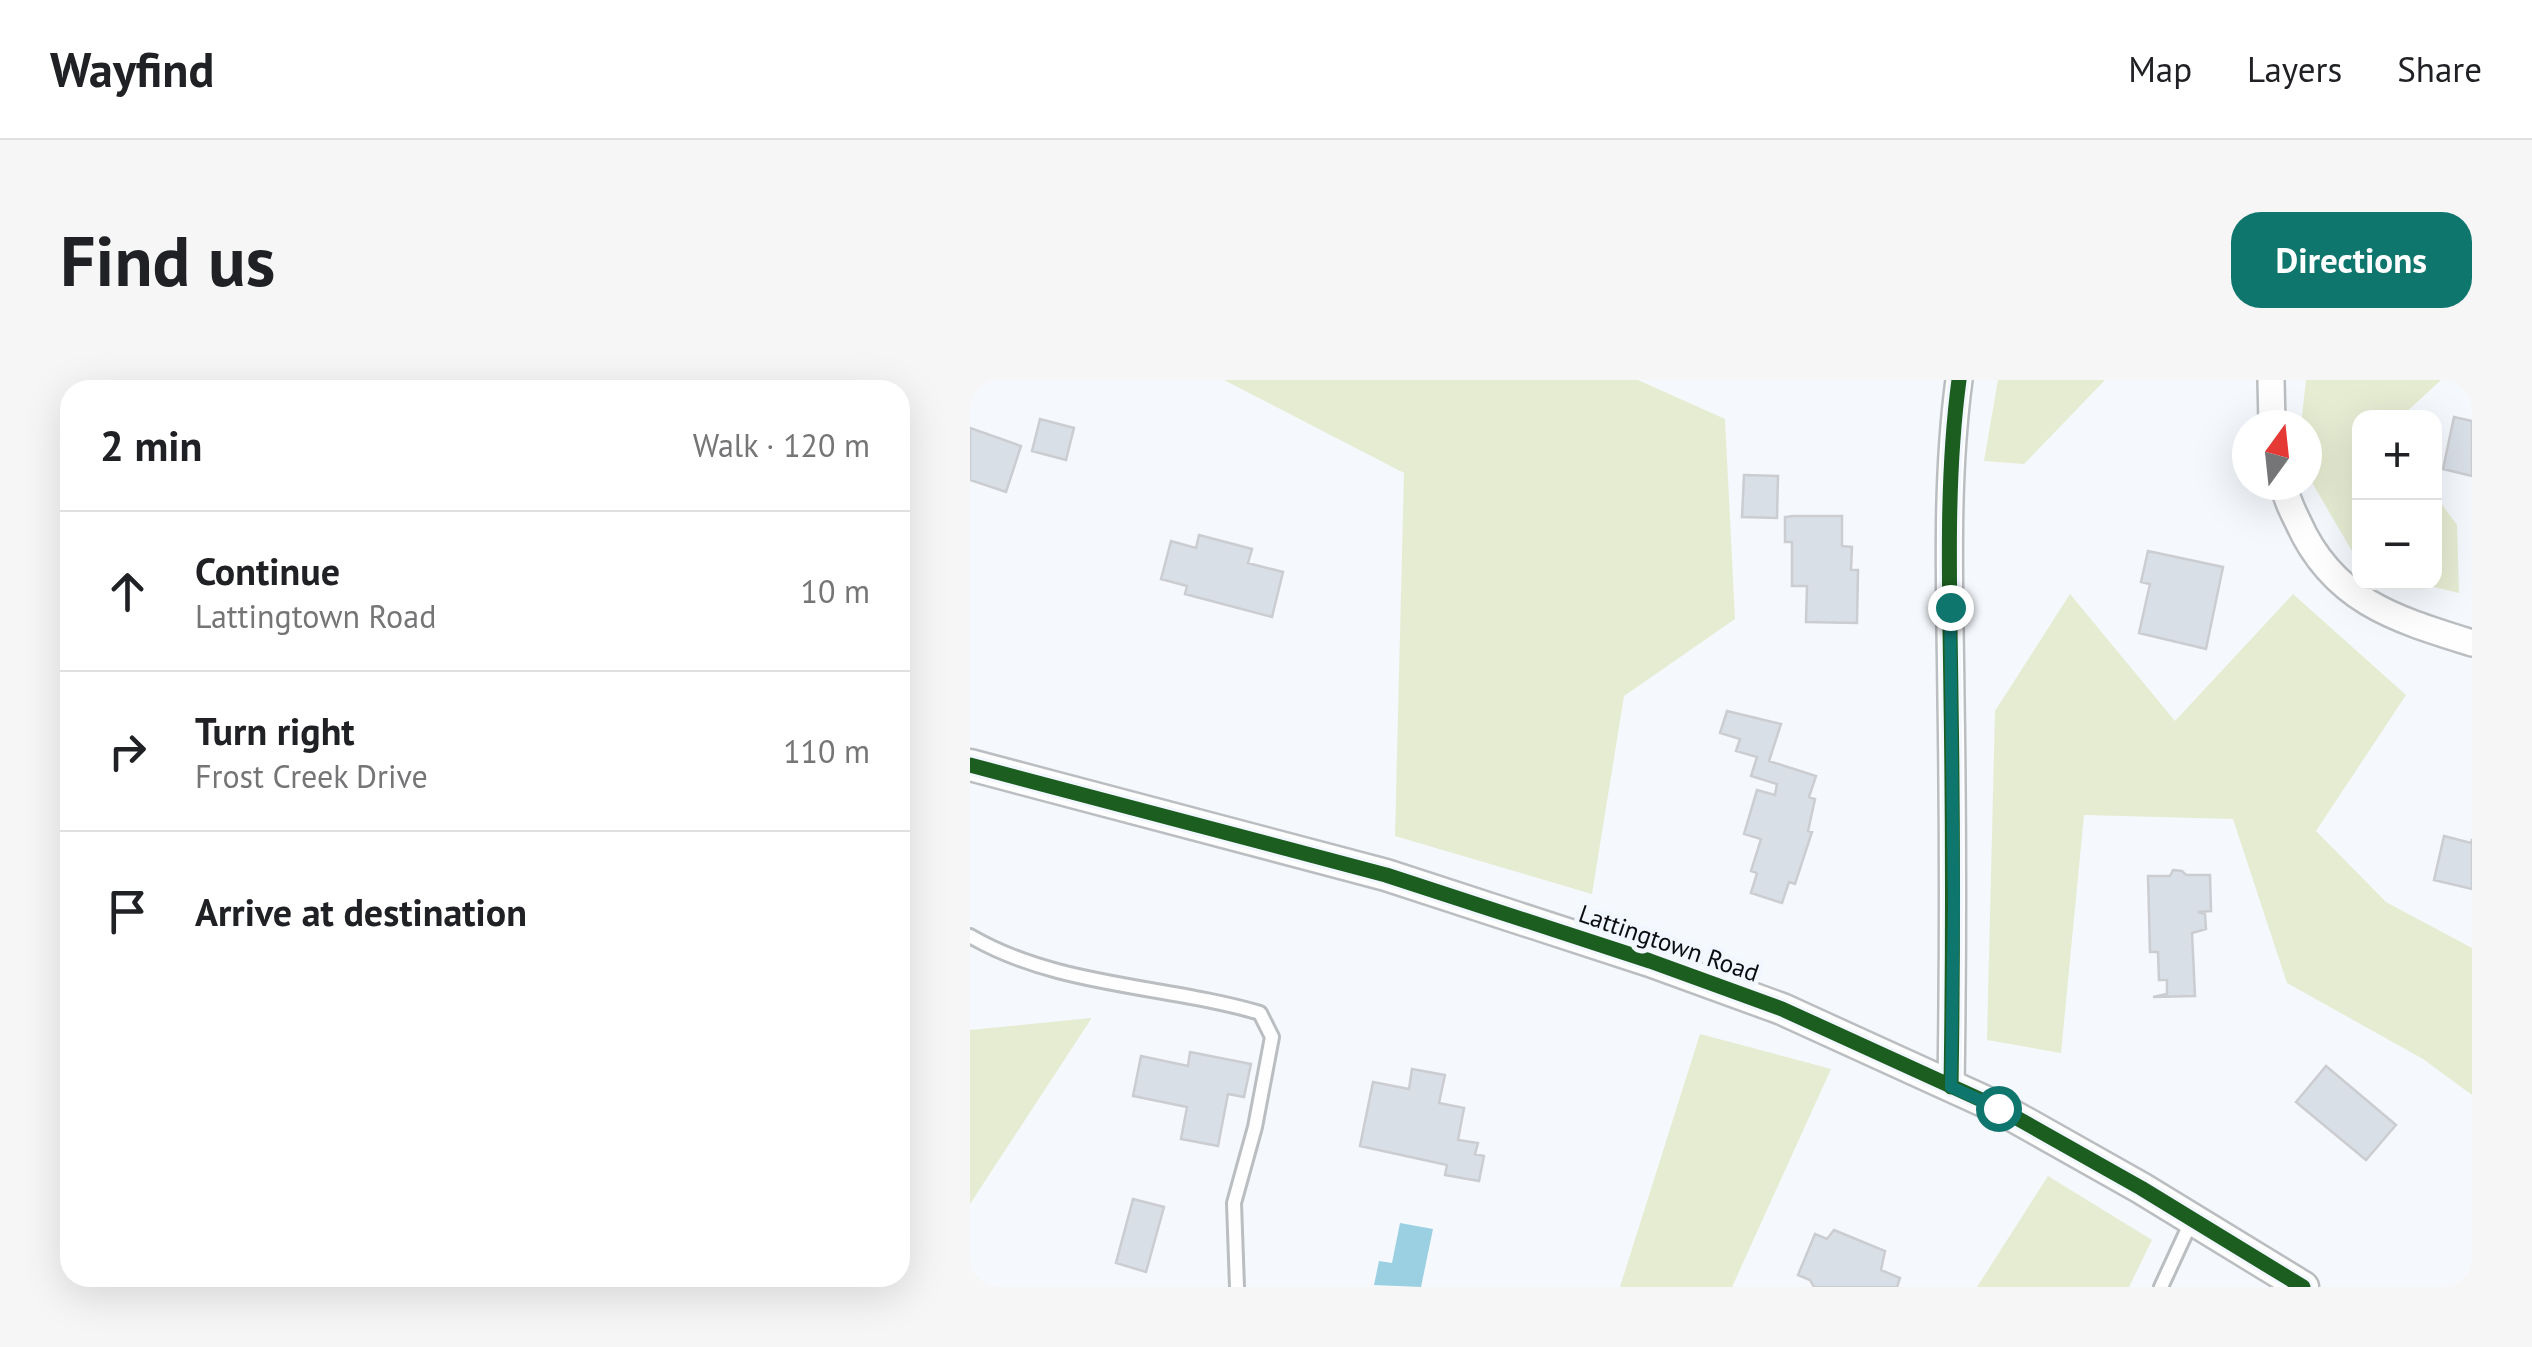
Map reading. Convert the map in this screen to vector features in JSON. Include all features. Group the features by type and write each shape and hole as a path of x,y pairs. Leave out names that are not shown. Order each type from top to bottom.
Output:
{"street":[{"path":"1951,1087 1954,904 1950,607 1959,380"},
{"path":"2272,380 2272,410"},
{"path":"2290,500 2306,540 2328,572 2364,602 2402,622 2472,643"},
{"name":"Lattingtown Road","path":"970,765 1386,875 1650,961 1782,1010 1998,1108 2303,1287"}],"lane":[{"path":"970,936 1002,954 1086,977 1214,1000 1260,1013 1272,1037 1255,1127 1234,1203 1237,1287"},
{"path":"2161,1287 2192,1219"}],"green space":[{"path":"1224,380 1638,380 1725,419 1735,619 1624,696 1592,894 1395,836 1404,473"},
{"path":"1998,380 2105,380 2024,464 1984,461"},
{"path":"2306,380 2441,380 2409,410 2352,410 2352,551 2322,500 2322,410 2303,410"},
{"path":"2442,505 2457,525 2459,593 2442,589"},
{"path":"2070,594 2175,721 2293,594 2406,695 2316,831 2386,902 2472,948 2472,1095 2423,1059 2287,983 2233,819 2084,815 2061,1053 1987,1040 1995,711"},
{"path":"1091,1019 970,1204 970,1030"},
{"path":"1700,1034 1831,1069 1732,1287 1620,1287"},
{"path":"2048,1176 2152,1240 2129,1287 1977,1287"}],"water":[{"path":"1400,1223 1433,1229 1421,1287 1374,1285 1379,1261 1392,1263"}],"building":[{"path":"2454,417 2472,421 2472,476 2443,469"},
{"path":"1040,419 1074,428 1066,460 1032,451"},
{"path":"970,428 1021,446 1006,492 970,480"},
{"path":"1744,475 1778,476 1777,518 1742,517"},
{"path":"1842,516 1842,546 1852,547 1851,570 1858,570 1857,623 1806,622 1807,586 1792,586 1792,542 1785,542 1785,517"},
{"path":"1199,535 1252,549 1248,563 1283,572 1272,617 1185,594 1187,586 1161,579 1171,541 1196,548"},
{"path":"2148,551 2223,567 2206,649 2139,633 2150,584 2141,582"},
{"path":"1727,711 1781,724 1769,761 1816,776 1809,797 1815,799 1808,831 1812,832 1795,884 1789,882 1782,903 1751,893 1757,873 1751,871 1761,839 1744,834 1757,790 1775,795 1777,784 1751,776 1757,757 1736,751 1740,739 1720,733"},
{"path":"2444,836 2471,843 2472,839 2472,889 2434,880"},
{"path":"2173,870 2186,875 2210,875 2211,911 2198,912 2205,914 2206,929 2192,933 2195,996 2153,997 2167,994 2167,980 2159,980 2158,952 2150,952 2148,876 2170,876"},
{"path":"1190,1052 1251,1064 1244,1097 1228,1094 1218,1146 1181,1139 1187,1107 1133,1096 1141,1056 1188,1066"},
{"path":"2326,1066 2396,1125 2366,1160 2296,1102"},
{"path":"1412,1069 1445,1075 1439,1103 1464,1108 1458,1140 1478,1143 1475,1154 1484,1156 1479,1181 1445,1175 1447,1165 1360,1146 1373,1082 1409,1089"},
{"path":"1133,1199 1164,1207 1146,1272 1116,1263"},
{"path":"1834,1230 1885,1251 1881,1270 1900,1278 1897,1287 1814,1287 1810,1280 1798,1275 1815,1234 1827,1239"}],"cycle path":[{"path":"1951,1087 1949,539 1959,380"},
{"path":"970,765 1386,875 1650,961 1782,1009 1999,1108 2141,1188 2303,1287"}],"route":[{"path":"1950,607 1954,904 1951,1087 1998,1108"}]}
